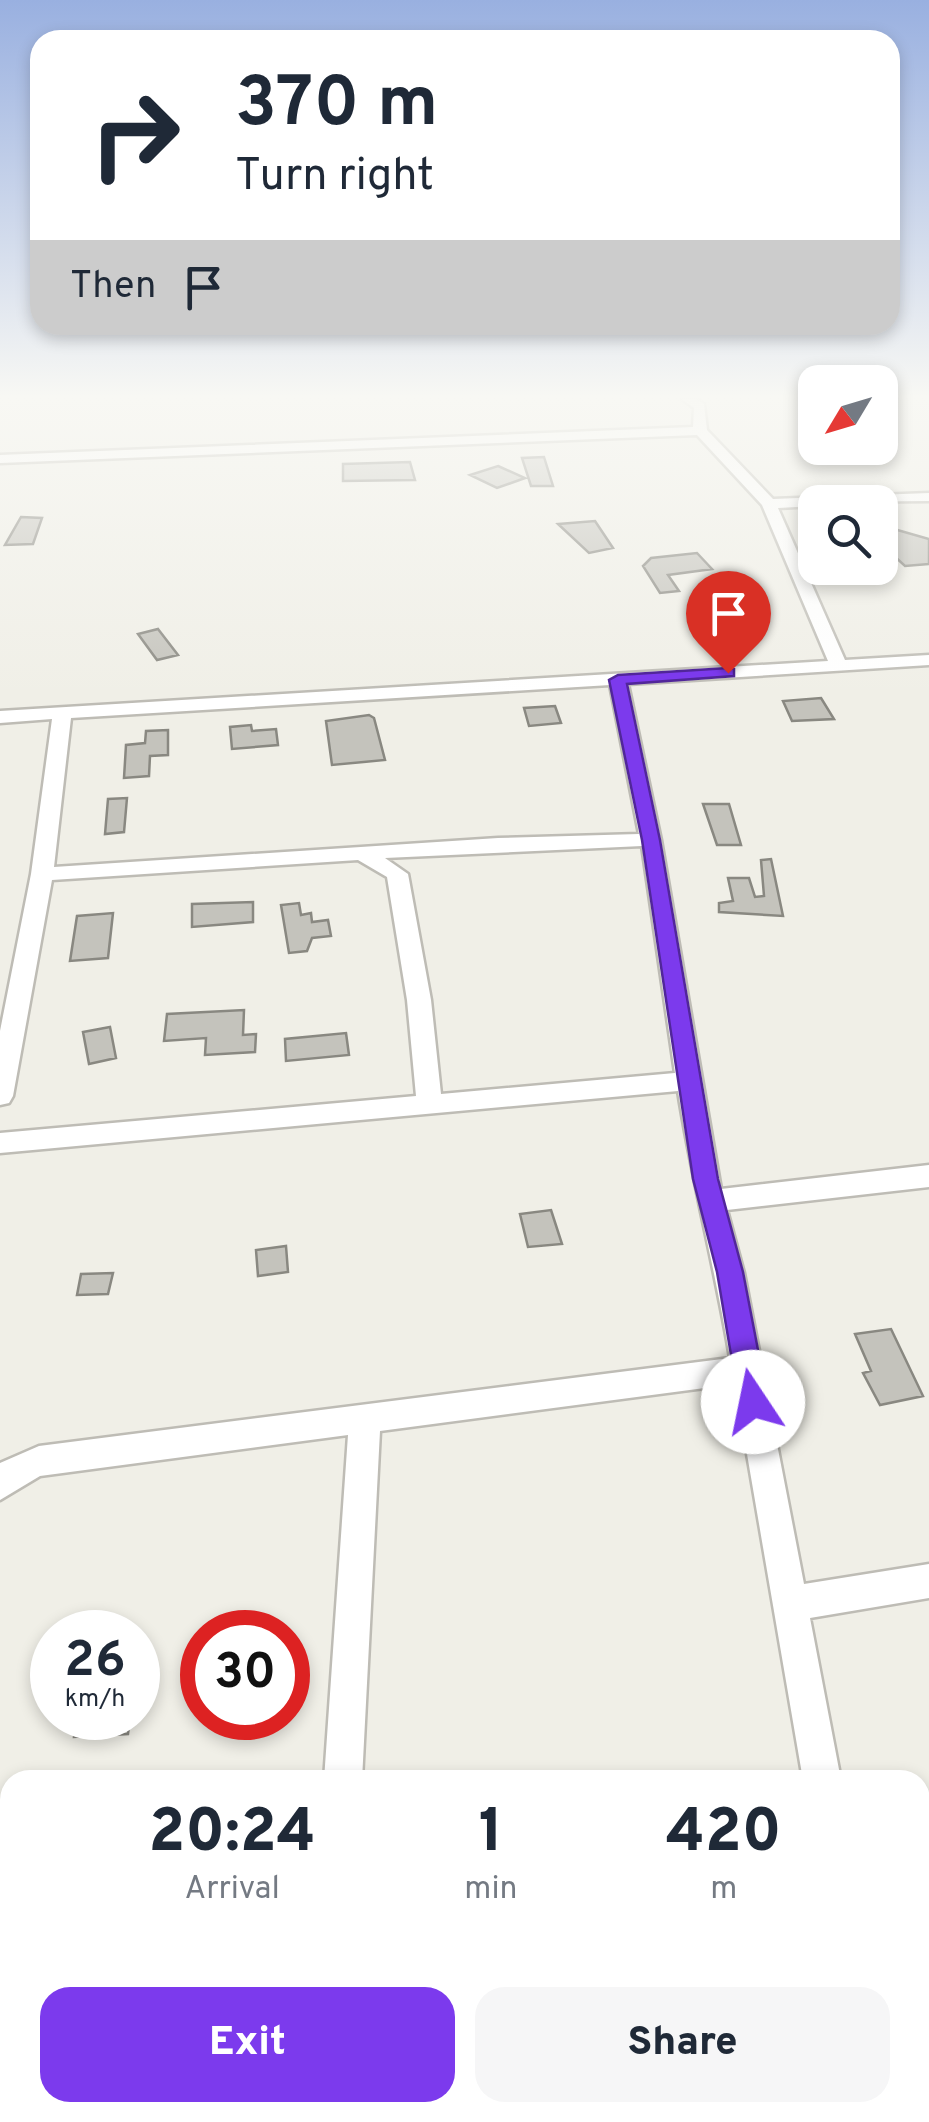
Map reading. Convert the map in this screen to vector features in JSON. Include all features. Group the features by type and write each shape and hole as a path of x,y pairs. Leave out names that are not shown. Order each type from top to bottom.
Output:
{"street":[{"path":"764,498 840,666"},
{"path":"770,504 906,498"},
{"path":"0,717 929,660"},
{"path":"618,680 651,840 688,1081 792,1603 820,1770"},
{"path":"0,1096 42,874 62,714"},
{"path":"42,874 422,849 651,840"},
{"path":"397,874 422,849"},
{"path":"363,854 397,874 419,1000 428,1101"},
{"path":"0,1143 428,1101 688,1081"},
{"path":"712,1201 929,1176"},
{"path":"5,1474 39,1460 747,1369"},
{"path":"344,1770 365,1420"},
{"path":"792,1603 929,1582"}],"building":[{"path":"21,517 42,518 33,544 5,545"},
{"path":"595,521 613,548 589,553 558,524"},
{"path":"898,530 929,539 929,564 905,566 898,560"},
{"path":"697,553 712,569 668,575 679,591 660,593 643,566 651,558"},
{"path":"158,629 178,655 157,660 138,634"},
{"path":"821,698 834,719 792,721 783,701"},
{"path":"555,706 561,723 529,726 524,708"},
{"path":"369,715 374,718 385,760 332,765 326,721"},
{"path":"251,725 252,731 276,729 278,745 232,749 230,727"},
{"path":"168,730 168,755 150,756 149,776 124,778 126,745 145,743 146,731"},
{"path":"127,798 124,832 105,834 108,799"},
{"path":"703,804 729,804 741,845 717,845"},
{"path":"771,859 783,916 719,912 719,903 733,901 728,878 749,878 755,897 764,896 761,860"},
{"path":"253,902 253,922 192,927 192,904"},
{"path":"299,903 301,915 311,913 312,922 328,920 331,936 312,938 307,951 289,953 281,905"},
{"path":"113,913 108,958 70,961 77,916"},
{"path":"244,1010 243,1035 256,1034 255,1052 205,1055 206,1038 164,1041 167,1014"},
{"path":"110,1027 116,1058 89,1064 83,1032"},
{"path":"346,1033 349,1055 286,1061 285,1039"},
{"path":"551,1210 562,1244 528,1247 520,1214"},
{"path":"286,1246 288,1272 258,1276 256,1250"},
{"path":"113,1273 108,1294 77,1295 81,1274"},
{"path":"891,1329 923,1396 880,1405 863,1373 871,1371 855,1334"}],"route":[{"path":"728,673 618,680 651,840 705,1179 730,1272 753,1402"}]}
